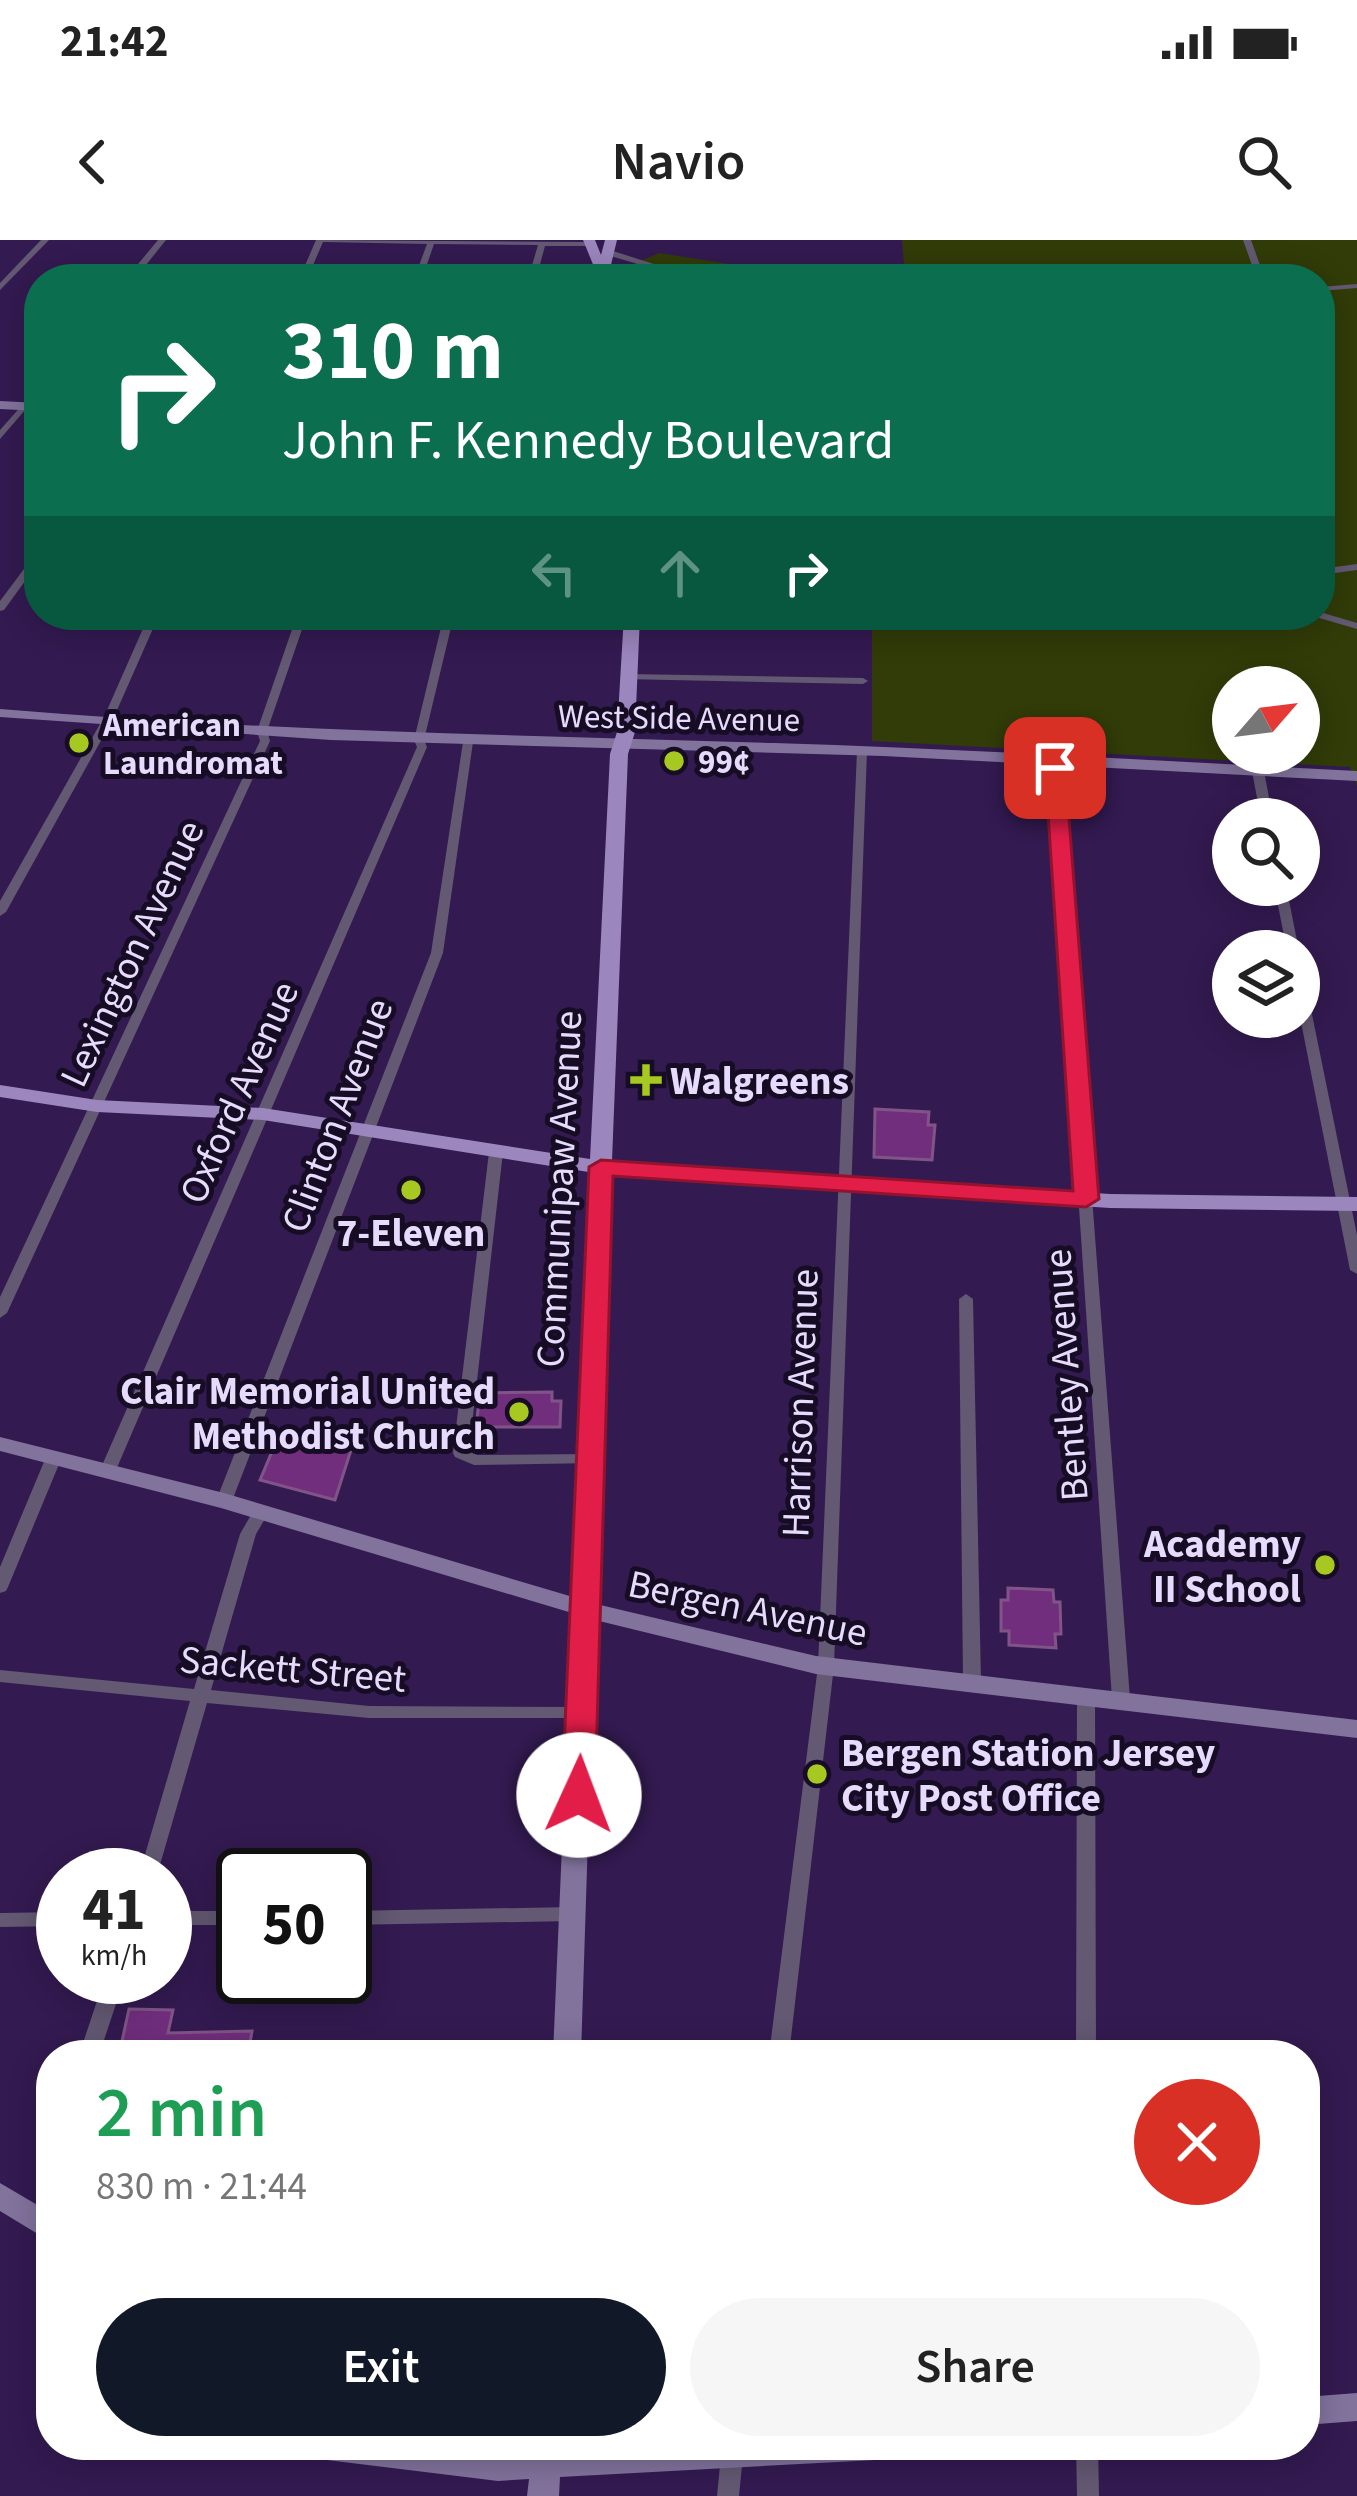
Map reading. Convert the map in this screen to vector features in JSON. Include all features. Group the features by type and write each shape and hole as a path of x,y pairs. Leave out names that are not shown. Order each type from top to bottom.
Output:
{"main road":[{"name":"Communipaw Avenue","path":"568,2040 601,1167 631,630"},
{"name":"West Side Avenue","path":"0,712 105,724 419,740 862,751 1212,769"},
{"name":"West Side Avenue","path":"1317,774 1357,776"},
{"path":"0,1091 98,1106 263,1114 601,1167 1086,1199 1350,1204"},
{"name":"Bergen Avenue","path":"0,1444 224,1501 586,1608 826,1666 1357,1729"},
{"path":"0,2196 36,2219"},
{"path":"1320,2410 1357,2408"},
{"path":"449,2460 498,2466 521,2460"},
{"path":"543,2496 546,2460"}],"street":[{"path":"0,288 45,240"},
{"path":"142,264 162,240"},
{"path":"320,240 590,242"},
{"path":"536,264 542,244"},
{"path":"611,246 658,264"},
{"path":"0,436 24,414"},
{"path":"0,608 24,575"},
{"path":"0,912 105,724 147,630"},
{"name":"Lexington Avenue","path":"0,1313 265,741 262,731 297,630"},
{"name":"Oxford Avenue","path":"108,1470 391,825 422,747 419,740 445,630"},
{"path":"627,677 863,681"},
{"name":"Clinton Avenue","path":"224,1501 437,953 468,742"},
{"name":"Harrison Avenue","path":"781,2040 826,1666 862,751"},
{"name":"Bentley Avenue","path":"1054,760 1120,1699"},
{"path":"1312,1038 1350,1204 1357,1270"},
{"path":"496,1152 461,1453 474,1460 589,1459"},
{"path":"966,1299 972,1681"},
{"path":"0,1587 53,1457"},
{"path":"156,1848 248,1534 262,1512"},
{"name":"Sackett Street","path":"0,1676 369,1712 582,1713"},
{"path":"1085,1695 1086,2040"},
{"path":"372,1918 573,1914"},
{"path":"0,1920 36,1919"},
{"path":"94,2040 106,2004"},
{"path":"728,2496 731,2460"},
{"path":"1087,2460 1088,2496"}],"green space":[{"path":"902,240 1357,240 1357,786 1350,767 1320,765 1320,666 1212,666 1212,759 872,741 872,630 1335,630 1335,264 904,264"},
{"path":"659,253 730,264 634,264"}],"building":[{"path":"875,1109 929,1112 928,1125 935,1125 932,1160 874,1157"},
{"name":"Clair Memorial United Methodist Church","path":"552,1392 552,1401 561,1401 560,1427 476,1427 480,1393"},
{"path":"300,1438 351,1450 335,1500 260,1480 276,1442 298,1444"},
{"path":"1008,1588 1053,1590 1054,1602 1060,1602 1061,1634 1055,1634 1056,1648 1009,1645 1009,1631 1001,1631 1001,1600 1008,1600"},
{"path":"129,2009 173,2010 168,2033 252,2031 250,2040 122,2040"}],"place":[{"name":"American Laundromat","path":"79,743"},
{"name":"99¢","path":"674,761"},
{"name":"Walgreens","path":"646,1080"},
{"name":"7-Eleven","path":"411,1190"},
{"name":"Clair Memorial United Methodist Church","path":"519,1412"},
{"name":"Academy II School","path":"1325,1565"},
{"name":"Bergen Station Jersey City Post Office","path":"817,1774"}],"route":[{"path":"579,1795 601,1167 1086,1199 1055,768"}]}
